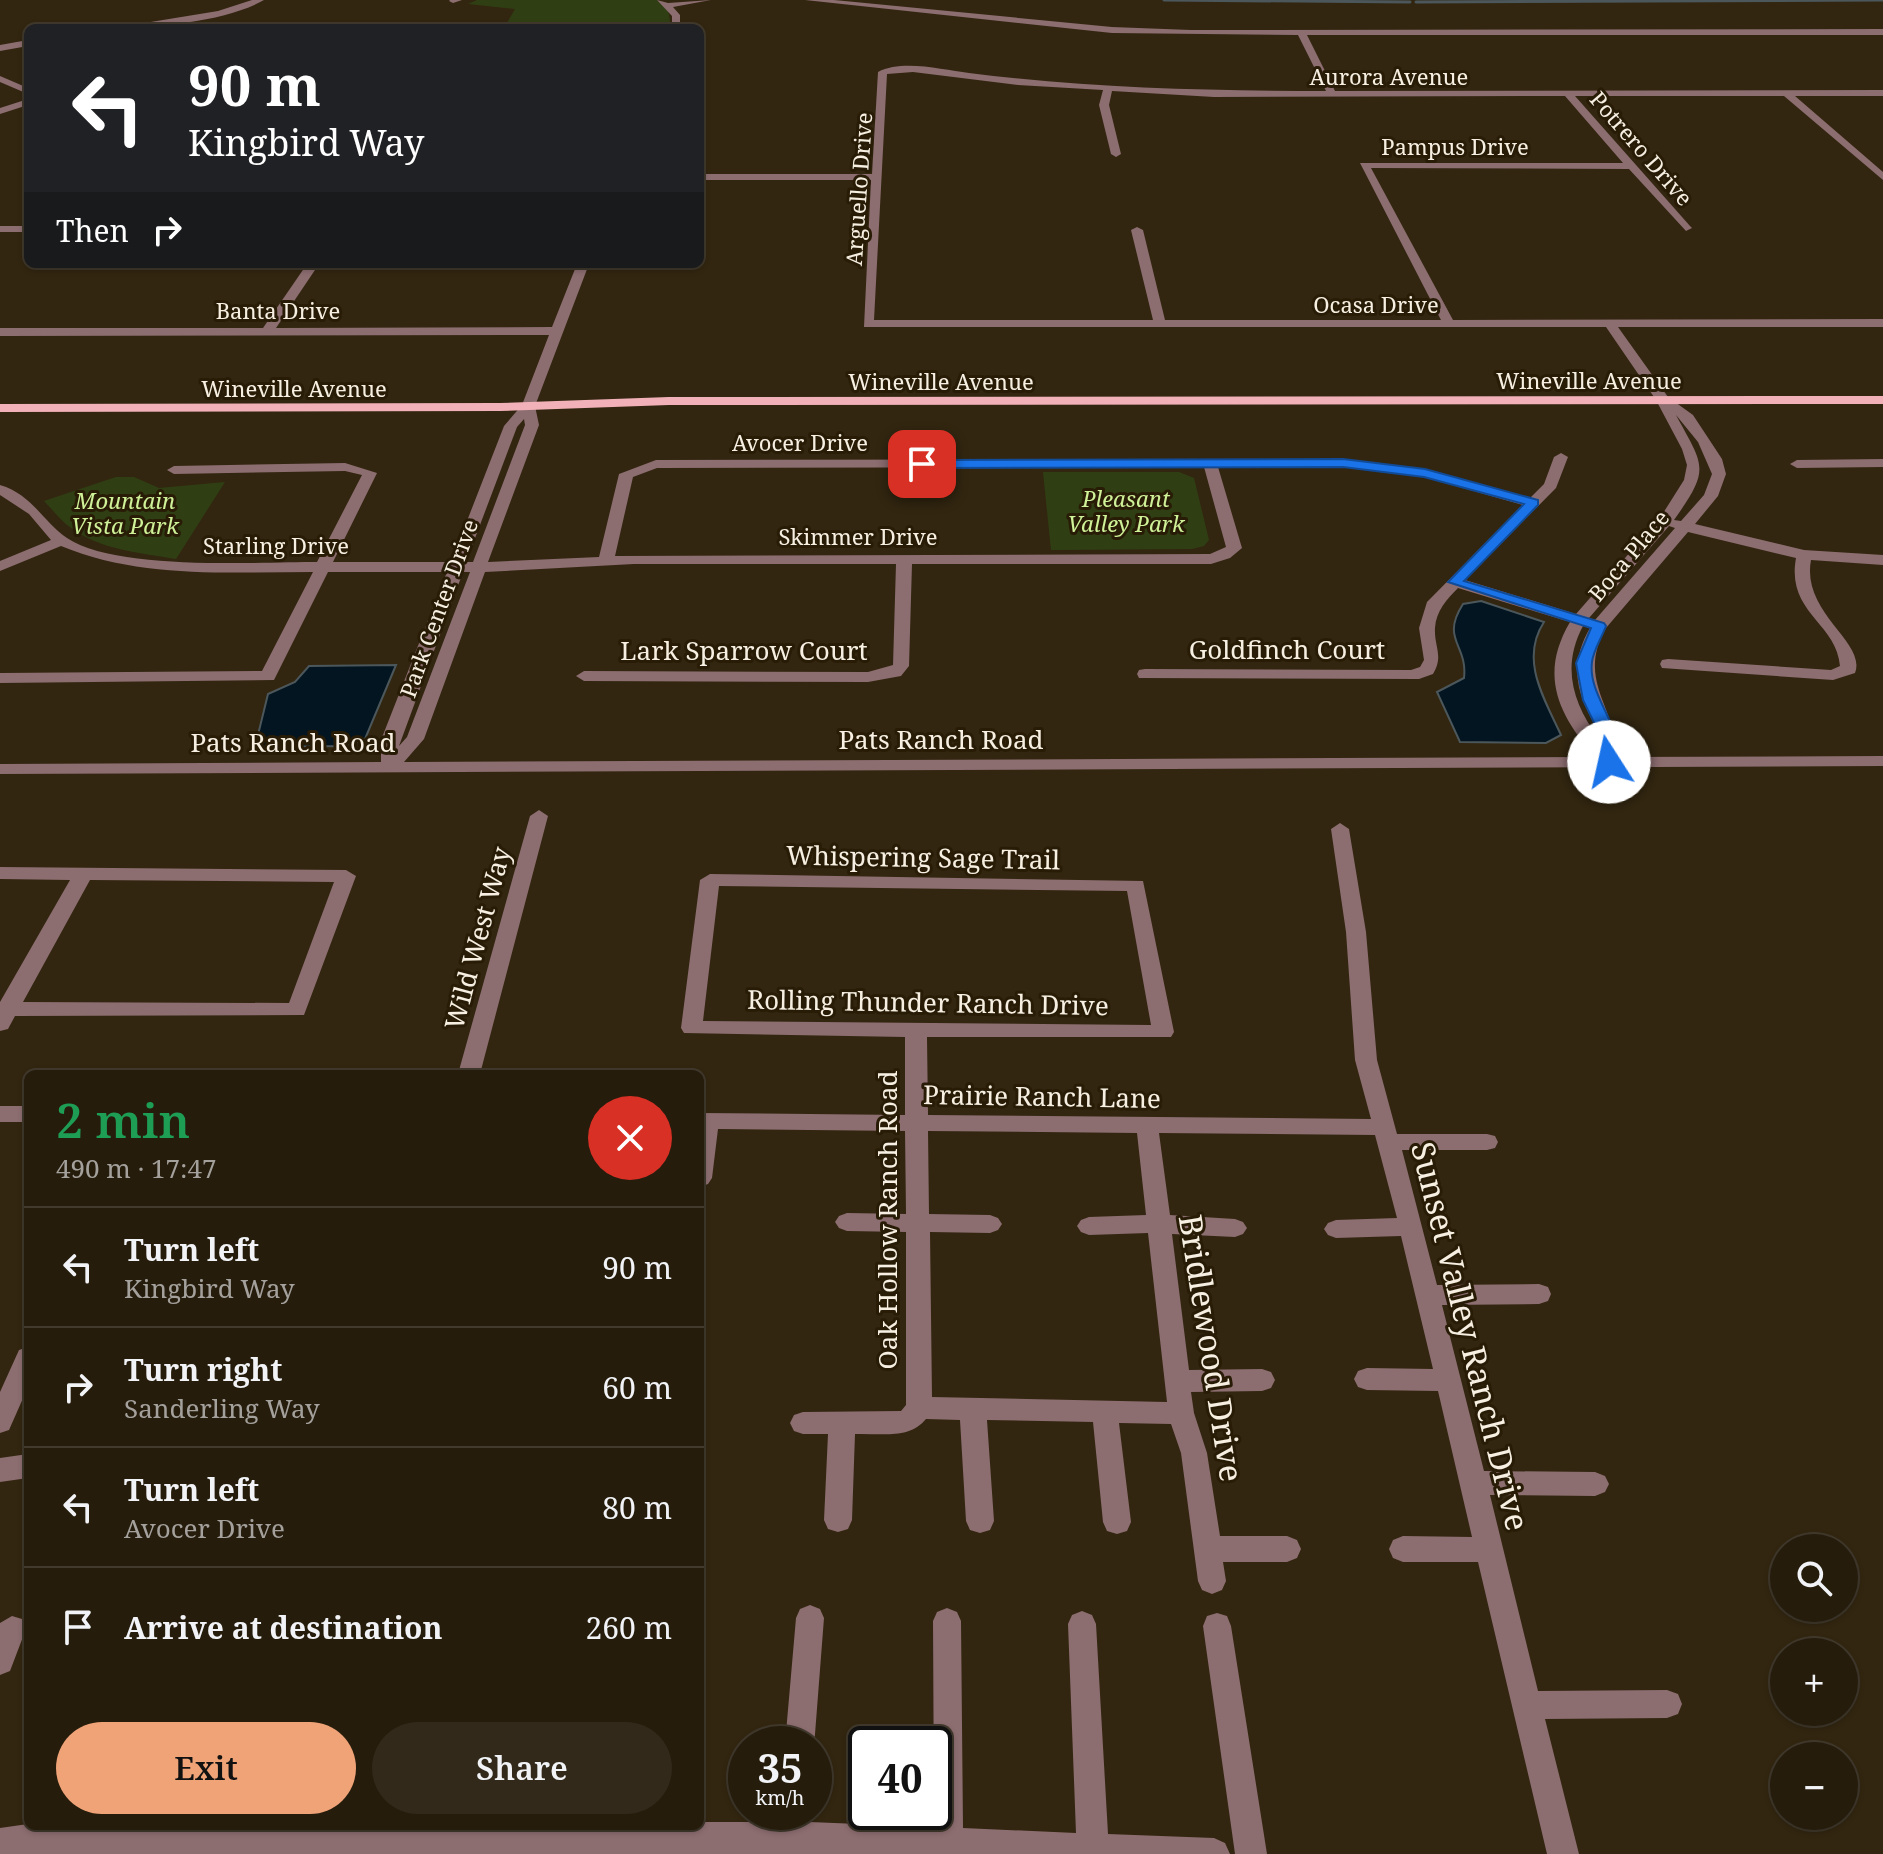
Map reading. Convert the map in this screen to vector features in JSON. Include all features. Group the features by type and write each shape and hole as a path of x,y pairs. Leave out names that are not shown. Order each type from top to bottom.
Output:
{"main road":[{"name":"Wineville Avenue","path":"0,408 528,406 669,401 1883,400"}],"street":[{"path":"145,24 219,13 260,0"},
{"path":"664,2 707,0"},
{"path":"809,0 1112,30 1301,33 1883,32"},
{"path":"664,2 676,15 676,24"},
{"path":"1301,33 1332,94"},
{"path":"0,48 24,44"},
{"name":"Aurora Avenue","path":"897,69 1018,82 1214,94 1883,93"},
{"name":"Arguello Drive","path":"868,324 883,72 897,69"},
{"path":"0,79 24,89"},
{"path":"1108,88 1104,105 1116,154"},
{"name":"Potrero Drive","path":"1568,94 1686,228"},
{"path":"1787,94 1883,177"},
{"path":"0,111 24,103"},
{"name":"Pampus Drive","path":"1449,324 1364,165 1630,166"},
{"path":"704,177 879,177"},
{"path":"0,229 24,229"},
{"path":"1137,230 1160,324"},
{"path":"268,330 310,268"},
{"name":"Park Center Drive","path":"390,767 390,740 511,426 528,406 581,268"},
{"name":"Ocasa Drive","path":"868,324 1883,323"},
{"name":"Boca Place","path":"1609,762 1608,735 1588,692 1584,663 1599,626 1711,496 1719,474 1715,459 1688,418 1663,400 1610,324"},
{"name":"Banta Drive","path":"0,332 557,331"},
{"name":"Boca Place","path":"1609,762 1585,736 1562,683 1560,659 1567,637 1579,620 1666,522 1689,491 1694,478 1694,463 1689,449 1667,417 1663,400"},
{"name":"Park Center Drive","path":"390,767 415,739 532,425 528,406"},
{"path":"1561,457 1551,485 1455,582 1599,626"},
{"name":"Skimmer Drive","path":"478,567 549,566 606,560 1211,559 1225,555 1234,548 1210,463"},
{"name":"Avocer Drive","path":"606,560 626,474 656,464 1343,463 1425,473 1533,503"},
{"path":"1797,464 1883,463"},
{"path":"0,678 268,676 370,473 345,467 174,470"},
{"name":"Starling Drive","path":"0,489 34,511 61,541 85,551 144,564 478,567"},
{"path":"1666,522 1804,555 1883,560"},
{"path":"0,566 61,541"},
{"path":"1668,664 1833,675 1849,669 1850,660 1834,635 1814,615 1804,594 1801,579 1804,555"},
{"name":"Lark Sparrow Court","path":"584,676 868,677 895,672 901,666 904,558"},
{"name":"Goldfinch Court","path":"1145,674 1405,675 1427,670 1432,660 1427,641 1429,617 1435,602 1455,582"},
{"name":"Pats Ranch Road","path":"0,769 1883,761"},
{"name":"Wild West Way","path":"470,1070 539,816"},
{"name":"Sunset Valley Ranch Drive","path":"1340,829 1356,932 1366,1060 1411,1227 1563,1854"},
{"path":"0,873 346,876 297,1010 3,1014"},
{"path":"3,1014 83,874"},
{"name":"Whispering Sage Trail","path":"692,1028 710,880 1136,885 1163,1032"},
{"name":"Rolling Thunder Ranch Drive","path":"692,1028 1163,1032"},
{"name":"Oak Hollow Ranch Road","path":"916,1031 919,1408"},
{"path":"0,1114 24,1114"},
{"name":"Prairie Ranch Lane","path":"704,1121 1147,1125 1487,1142"},
{"name":"Bridlewood Drive","path":"1147,1125 1181,1413 1194,1453 1212,1581"},
{"path":"847,1222 990,1224"},
{"path":"1089,1226 1159,1224 1235,1228"},
{"path":"1336,1229 1411,1227"},
{"path":"1427,1295 1539,1294"},
{"path":"0,1422 24,1366"},
{"path":"1367,1379 1448,1380"},
{"path":"1177,1381 1262,1380"},
{"path":"803,1423 908,1422 919,1408 1181,1413"},
{"path":"973,1410 980,1521"},
{"path":"1105,1412 1117,1522"},
{"path":"838,1520 842,1423"},
{"path":"0,1470 24,1467"},
{"path":"1473,1483 1595,1484"},
{"path":"1208,1549 1287,1549"},
{"path":"1403,1549 1490,1550"},
{"path":"801,1726 810,1618"},
{"path":"947,1621 947,1844"},
{"path":"1082,1624 1093,1849"},
{"path":"1217,1626 1251,1854"},
{"path":"0,1661 12,1629"},
{"path":"1527,1705 1667,1704"},
{"path":"0,1844 60,1839 364,1838 499,1832 595,1846 649,1832 947,1844 989,1850 1093,1849 1214,1854"}],"green space":[{"path":"477,0 657,0 668,9 670,21 669,24 506,24 515,9 468,4"},
{"name":"Pleasant Valley Park","path":"1043,472 1179,472 1194,478 1209,540 1204,546 1192,549 1051,550"},
{"name":"Mountain Vista Park","path":"116,477 134,477 159,488 225,482 176,559 122,550 95,541 67,525 44,501"}],"water":[{"path":"1481,601 1544,622 1537,636 1534,665 1542,694 1561,735 1546,743 1460,742 1437,692 1464,678 1454,626 1463,604"},
{"path":"396,665 365,739 347,746 255,747 268,694 295,682 309,666"}],"waterway":[{"path":"1164,0 1410,2"},
{"path":"1416,2 1883,0"}],"route":[{"path":"922,464 1343,463 1425,473 1533,503 1455,582 1599,626 1589,643 1584,663 1591,700 1608,735 1609,762"}]}
